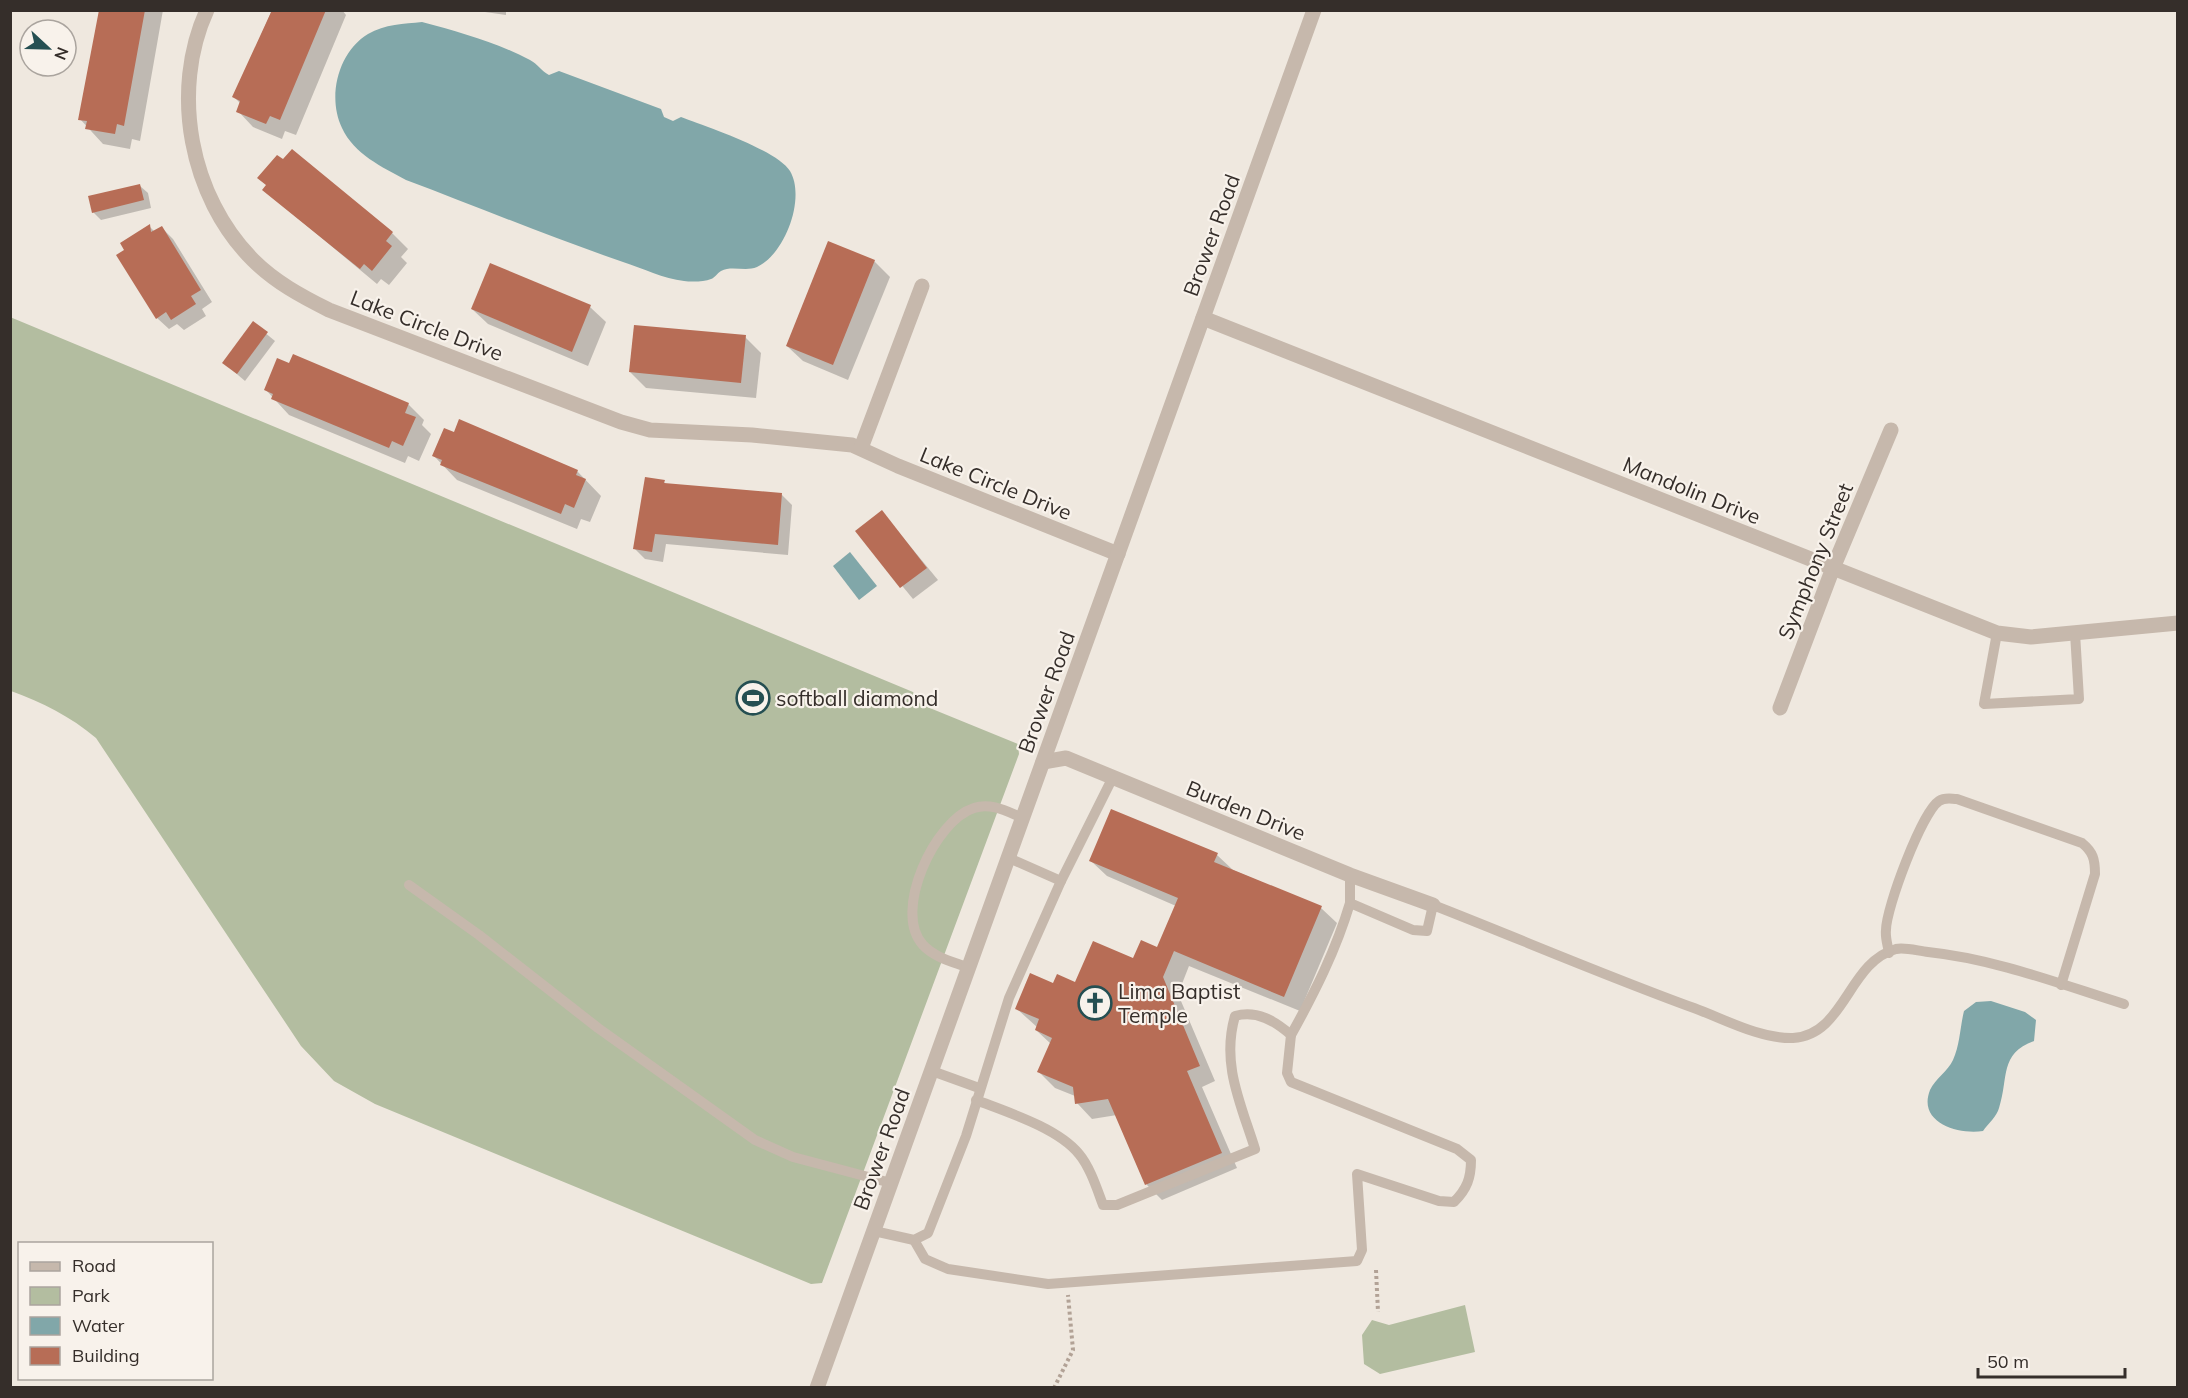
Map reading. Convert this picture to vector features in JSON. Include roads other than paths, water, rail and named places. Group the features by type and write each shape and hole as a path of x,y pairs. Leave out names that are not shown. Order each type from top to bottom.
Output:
{"street":[{"name":"Lake Circle Drive","path":"207,10 200,26 189,82 191,139 198,169 213,203 234,236 252,259 291,291 329,310 621,422 650,430 752,435 861,448 898,466 1118,554"},
{"name":"Brower Road","path":"818,1388 1314,10"},
{"path":"861,448 922,286"},
{"name":"Mandolin Drive","path":"1203,318 1997,633 2031,637 2178,623"},
{"name":"Symphony Street","path":"1780,708 1833,568 1891,430"},
{"name":"Burden Drive","path":"1043,762 1066,758 1350,875 1432,905"}],"lane":[{"path":"1997,633 1984,704 2079,699 2075,633"},
{"path":"874,1231 914,1240 928,1233 966,1136 979,1088 1009,998 1061,881 1113,777"},
{"path":"1889,953 1886,929 1891,904 1920,830 1937,802 1944,798 1957,799 2082,843 2090,850 2095,861 2095,874 2061,985"},
{"path":"969,968 935,954 918,939 914,918 920,876 940,835 965,812 984,806 1023,818"},
{"path":"1009,858 1061,881"},
{"path":"914,1240 926,1259 948,1269 1048,1284 1067,1283 1357,1261 1362,1250 1357,1174 1439,1201 1454,1202 1463,1193 1471,1176 1471,1160 1457,1149 1292,1082 1287,1073 1291,1035 1320,982 1340,935 1350,903 1350,875"},
{"path":"409,885 479,935 616,1042 755,1140 793,1157 891,1183"},
{"path":"1350,903 1413,930 1427,931 1432,905 1652,993 1776,1037 1803,1037 1823,1028 1863,974 1896,949 1950,954 1984,961 2124,1004"},
{"path":"976,1100 1023,1118 1062,1139 1080,1154 1103,1205 1118,1205 1255,1149 1231,1074 1229,1038 1235,1016 1247,1013 1275,1021 1291,1035"},
{"path":"932,1071 979,1088"}],"water":[{"path":"422,22 491,43 530,60 549,75 559,71 661,109 664,117 673,121 681,117 771,155 790,171 794,182 796,196 794,210 784,238 767,260 757,267 725,269 705,281 676,280 568,242 406,180 378,165 354,145 342,128 336,103 338,76 349,52 368,34 388,26"},
{"path":"850,552 877,586 859,600 833,566"},
{"path":"1991,1001 2025,1012 2036,1020 2034,1041 2023,1046 2010,1060 1998,1111 1983,1131 1963,1131 1935,1119 1929,1111 1930,1090 1953,1060 1959,1042 1964,1011 1976,1002"}],"place":[{"name":"softball diamond","path":"753,698"},
{"name":"Lima Baptist Temple","path":"1095,1003"}]}
